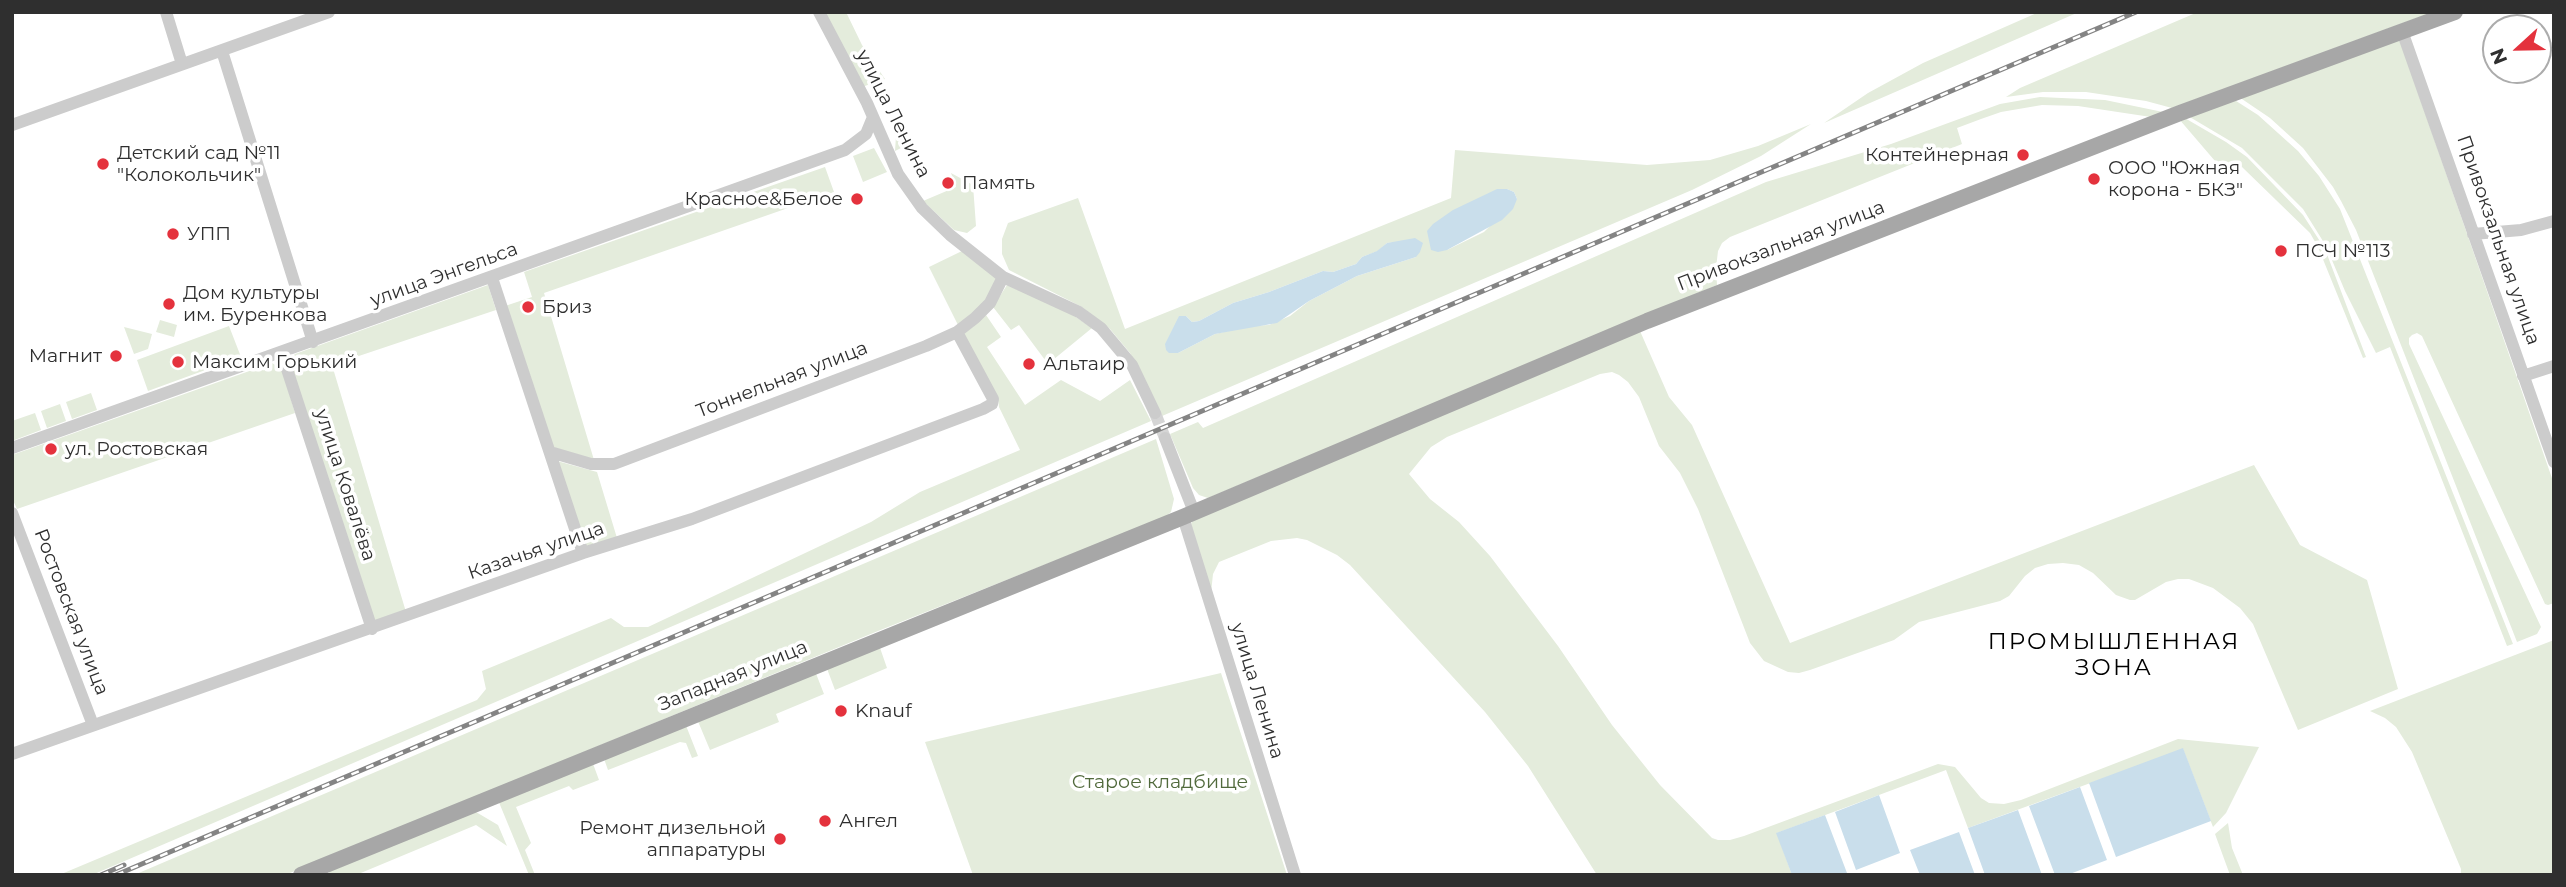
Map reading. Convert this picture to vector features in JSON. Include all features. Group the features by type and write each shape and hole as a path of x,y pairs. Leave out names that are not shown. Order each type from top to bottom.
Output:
{"main road":[{"name":"Привокзальная улица","path":"1188,515 1647,321 2179,113 2455,12"},
{"name":"Западная улица","path":"300,875 1188,515"}],"street":[{"path":"166,12 182,64"},
{"path":"12,125 329,12"},
{"name":"улица Ленина","path":"819,12 873,117 898,174 922,208 950,235 1003,277 1079,312 1101,328 1132,365 1155,414"},
{"name":"Привокзальная улица","path":"2402,31 2554,462"},
{"path":"222,51 313,342"},
{"name":"улица Энгельса","path":"12,448 282,354 845,150 866,134 873,117"},
{"path":"2473,234 2528,229 2554,221"},
{"name":"Тоннельная улица","path":"550,452 591,464 609,465 926,346 957,332 990,303 1003,277"},
{"path":"492,278 583,554"},
{"name":"Казачья улица","path":"12,754 583,554 692,519 989,406 993,399 957,332"},
{"name":"улица Ковалёва","path":"282,354 372,629"},
{"path":"2523,376 2554,366"},
{"name":"улица Ленина","path":"1165,438 1295,875"},
{"name":"Ростовская улица","path":"12,513 93,725"}],"green space":[{"path":"823,12 846,12 862,45 885,79 862,87"},
{"path":"2039,12 2079,12 1824,123 1868,93 1923,63"},
{"path":"2198,12 2433,12 2172,108 2146,101 2086,92 2043,92 2006,97 2020,88"},
{"path":"2399,38 2554,484 2554,603 2548,605 2545,604 2422,336 2417,333 2412,335 2409,344 2541,627 2537,634 2517,642 2356,230 2333,187 2303,148 2270,118 2239,97"},
{"path":"2040,97 2105,100 2163,112 2151,117 2078,106 2042,105 2001,112 1957,128 1962,144 1730,237 1722,243 1718,251 1717,285 1208,498 1199,495 1193,488 1170,434 1198,422 1203,428 1766,182 1891,144 2000,104"},
{"path":"2233,99 2258,115 2298,151 2319,176 2340,209 2513,644 2507,646 2390,347 2376,353 2326,246 2303,209 2242,148 2188,116"},
{"path":"2183,117 2247,157 2303,215 2325,249 2366,357 2363,358 2310,233 2242,167 2227,175 2179,119"},
{"path":"1811,124 1761,156 1692,190 1162,416 1130,353 1110,329 1082,307 1009,270 1002,254 1002,239 1008,223 1078,198 1125,329 1451,198 1455,150 1647,165 1710,160 1758,146","holes":["1507,189 1514,192 1517,199 1484,232 1447,250","1400,242 1416,257 1357,276 1309,301 1290,316 1269,325 1250,326 1215,334 1178,353 1172,331 1180,316 1186,316 1192,322 1199,321 1233,303 1323,271 1333,272 1356,264 1362,257 1378,251 1387,243"]},
{"path":"907,131 913,142 895,151 896,136"},
{"path":"874,148 887,172 863,182 853,156"},
{"path":"825,167 834,192 544,293 594,460 553,449 505,306 532,297 524,272"},
{"path":"951,173 973,185 976,226 967,233 954,230 923,201 956,187"},
{"path":"962,251 998,279 990,297 959,327 929,267"},
{"path":"488,285 496,310 332,365 406,612 375,623 290,363 291,358 295,354"},
{"path":"1007,285 1070,313 1092,328 1048,364 1019,325 1011,330 993,307"},
{"path":"986,315 1001,337 987,347 1025,405 1061,380 1100,401 1130,380 1151,421 92,875 59,875 477,700 486,689 482,671 611,618 624,627 648,627 871,522 920,492 1020,450 999,407 998,399 963,333"},
{"path":"160,320 177,325 174,337 156,332"},
{"path":"229,326 241,357 148,391 137,360"},
{"path":"124,327 152,334 148,349 134,354"},
{"path":"1640,331 1669,397 1692,425 1790,643 2254,465 2300,545 2367,580 2398,689 2298,730 2253,624 2240,608 2213,588 2189,579 2178,579 2130,600 2116,595 2093,573 2079,565 2063,563 2035,568 2009,596 2000,601 1919,622 1894,640 1810,670 1788,672 1764,661 1750,643 1698,509 1680,473 1659,446 1639,397 1619,375 1612,372 1600,374 1447,437 1431,447 1409,474 1430,499 1459,522 1490,556 1558,646 1612,725 1660,785 1712,838 1730,840 1744,836 1938,764 1955,767 1981,798 1989,803 2004,804 2021,800 2178,739 2259,747 2226,813 2213,827 2183,749 1968,828 1946,770 1777,833 1792,875 1597,875 1528,766 1485,712 1350,565 1337,555 1307,540 1297,538 1271,541 1219,562 1213,574 1211,593 1191,524 1193,520"},
{"path":"272,363 282,369 295,413 17,509 12,498 12,455"},
{"path":"91,393 97,410 72,419 66,402"},
{"path":"60,404 66,421 47,428 41,411"},
{"path":"35,413 41,430 12,441 12,421"},
{"path":"1156,439 1174,499 1171,512 1165,517 878,631 285,875 134,875"},
{"path":"557,461 597,472 617,538 586,548"},
{"path":"2554,640 2554,875 2461,875 2461,869 2412,752 2396,727 2370,711"},
{"path":"879,645 887,668 835,690 826,666"},
{"path":"815,671 824,694 776,714 779,722 710,750 697,719"},
{"name":"Старое кладбище","path":"1221,673 1287,875 973,875 925,742"},
{"path":"685,723 698,756 692,758 686,743 680,742 608,770 603,756"},
{"path":"592,761 599,780 573,790 569,786 516,807 531,843 525,850 535,875 529,875 498,800"},
{"path":"476,812 498,825 507,846 476,825 356,875 329,875 329,871"},
{"path":"2228,823 2232,848 2243,875 2230,875 2215,834"}],"water":[{"path":"1497,189 1514,192 1517,199 1513,209 1502,220 1447,250 1431,250 1427,231 1433,224 1453,210"},
{"path":"1415,238 1423,243 1416,257 1357,276 1309,301 1277,323 1215,334 1178,353 1169,353 1166,350 1165,344 1179,316 1186,316 1192,322 1199,321 1233,303 1323,271 1333,272 1356,264 1362,257 1387,243"},
{"path":"2183,748 2211,821 2116,857 2089,783"},
{"path":"2080,787 2107,860 2067,875 2055,875 2029,806"},
{"path":"1879,795 1900,853 1856,870 1835,812"},
{"path":"2018,810 2042,875 1985,875 1968,828"},
{"path":"1825,815 1847,873 1792,875 1776,833"},
{"path":"1959,832 1975,875 1920,875 1910,850"}],"tunnel":[{"path":"1155,413 1165,438"}],"railway":[{"path":"116,875 2136,12"},
{"path":"101,875 124,865"}],"place":[{"name":"Контейнерная","path":"2023,155"},
{"name":"Детский сад №11 \"Колокольчик\"","path":"103,164"},
{"name":"ООО \"Южная корона - БКЗ\"","path":"2094,179"},
{"name":"Память","path":"948,183"},
{"name":"Красное&Белое","path":"857,199"},
{"name":"УПП","path":"173,234"},
{"name":"ПСЧ №113","path":"2281,251"},
{"name":"Дом культуры им. Буренкова","path":"169,304"},
{"name":"Бриз","path":"528,307"},
{"name":"Магнит","path":"116,356"},
{"name":"Максим Горький","path":"178,362"},
{"name":"Альтаир","path":"1029,364"},
{"name":"ул. Ростовская","path":"51,449"},
{"name":"Knauf","path":"841,711"},
{"name":"Ангел","path":"825,821"},
{"name":"Ремонт дизельной аппаратуры","path":"780,839"}],"district":[{"name":"ПРОМЫШЛЕННАЯ ЗОНА","path":"2114,655"}]}
